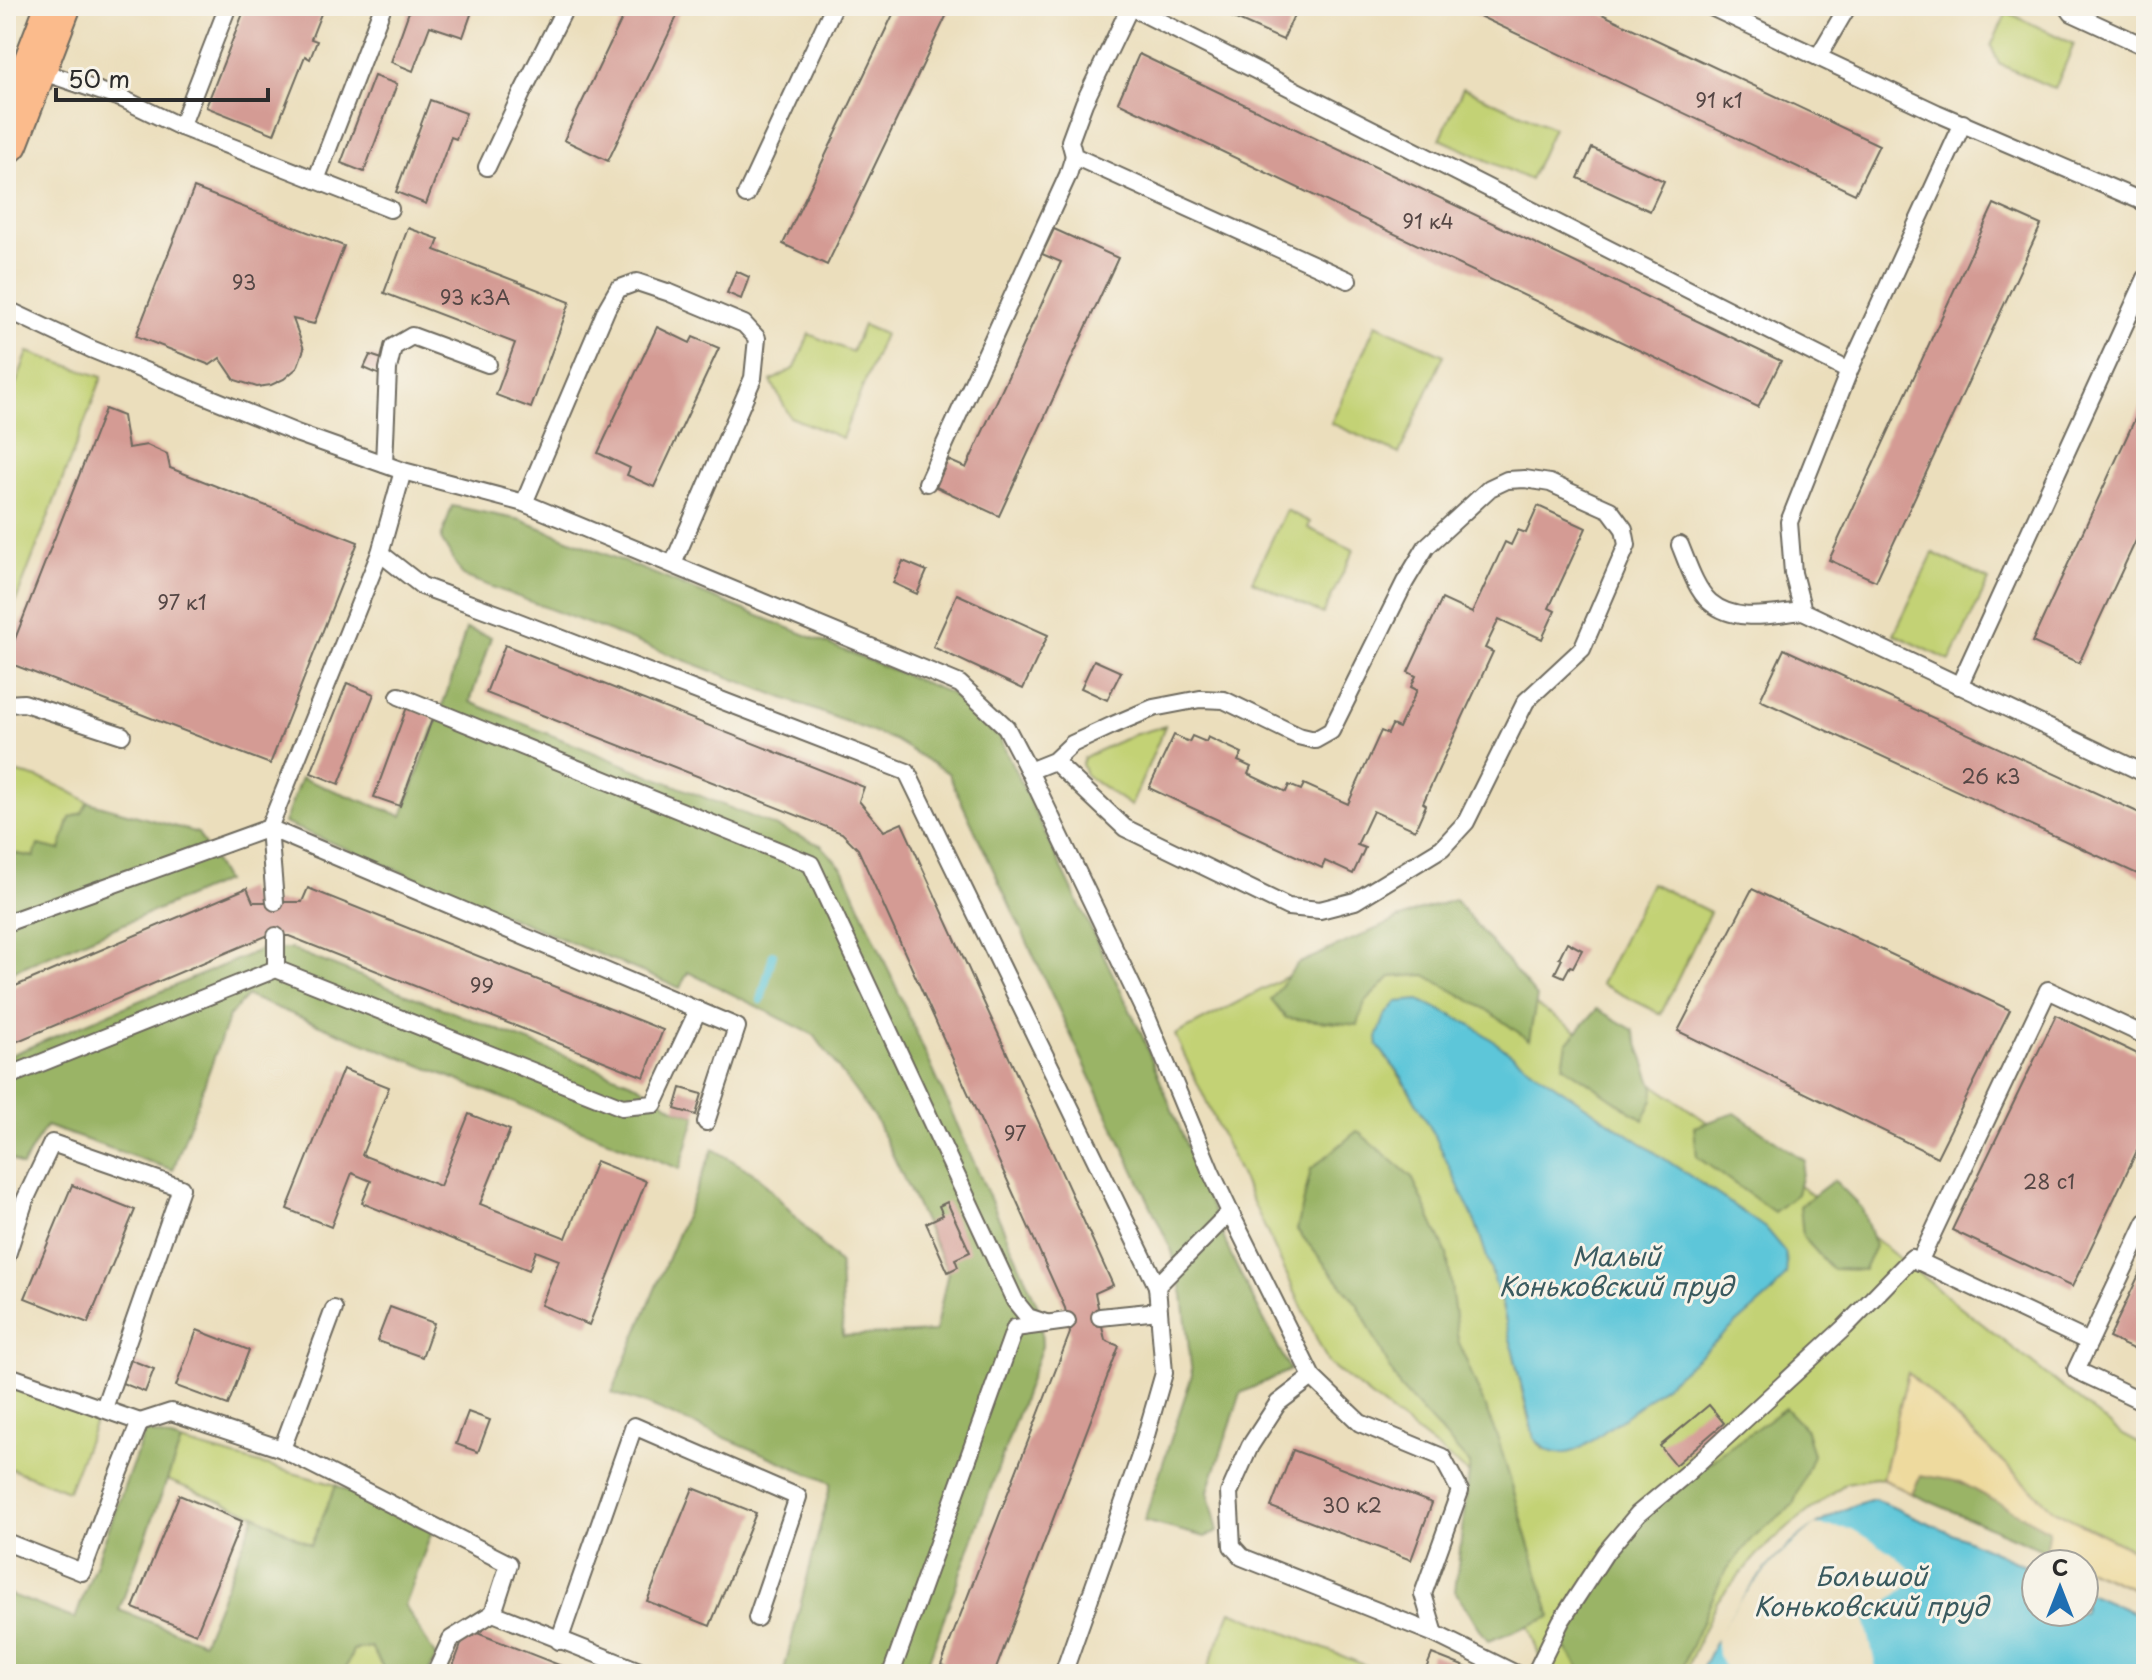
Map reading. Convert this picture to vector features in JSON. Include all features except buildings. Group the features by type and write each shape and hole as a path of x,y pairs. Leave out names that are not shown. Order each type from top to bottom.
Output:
{"main road":[{"path":"6,141 58,6"}],"lane":[{"path":"181,127 228,6"},
{"path":"316,180 383,6"},
{"path":"487,167 566,6"},
{"path":"746,195 834,6"},
{"path":"927,483 1068,175 1074,156 1070,141 1084,103 1130,6 1849,371"},
{"path":"1709,6 2146,203"},
{"path":"1818,57 1848,6"},
{"path":"2067,6 2072,13 2146,47"},
{"path":"34,69 123,99 181,127 390,209"},
{"path":"1803,611 1793,573 1789,522 1849,371 1963,123"},
{"path":"1074,156 1348,280"},
{"path":"1959,686 2146,278"},
{"path":"524,503 607,308 618,289 637,282 670,293 744,324 757,338 753,378 673,564"},
{"path":"6,309 91,349 286,429 403,471 524,503 960,684 1006,727 1029,771 1147,1017 1210,1171 1312,1377 1360,1423 1442,1457 1460,1491 1423,1594 1435,1634"},
{"path":"384,464 388,369 393,347 412,336 488,364"},
{"path":"275,902 269,828 380,553 403,471"},
{"path":"1029,771 1054,761 1072,744 1153,708 1200,699 1224,700 1298,736 1315,740 1331,731 1405,582 1426,547 1490,488 1507,480 1550,483 1610,510 1624,529 1627,545 1582,649 1526,701 1466,822 1442,848 1355,901 1320,910 1288,907 1125,828 1054,761"},
{"path":"1680,545 1709,602 1736,615 1803,611 2146,774"},
{"path":"380,553 422,586 907,772 1157,1286 1164,1373 1140,1456 1063,1674"},
{"path":"399,696 811,864 1015,1301 1028,1317 1046,1323"},
{"path":"6,704 24,703 122,735"},
{"path":"6,923 269,828 737,1027 706,1122"},
{"path":"276,936 276,969"},
{"path":"6,1077 276,969 622,1107 654,1104 698,1010"},
{"path":"1919,1262 2048,990 2146,1036"},
{"path":"6,1258 25,1200 52,1143 181,1188 104,1408"},
{"path":"1157,1286 1230,1212"},
{"path":"2146,1222 2076,1370 2146,1403"},
{"path":"1535,1674 1561,1621 1606,1552 1638,1514 1687,1473 1845,1327 1912,1258 2089,1342"},
{"path":"282,1449 334,1309"},
{"path":"1100,1317 1159,1311"},
{"path":"891,1674 1015,1328 1067,1321"},
{"path":"6,1375 140,1422 171,1412 282,1449 509,1564 493,1613 451,1639 435,1674"},
{"path":"1312,1377 1278,1403 1250,1446 1229,1493 1232,1546 1242,1557 1435,1634 1516,1674"},
{"path":"6,1542 82,1572 140,1422"},
{"path":"559,1641 634,1426 798,1497 757,1618"},
{"path":"493,1613 647,1674"}],"green space":[{"path":"2007,12 2074,44 2055,89 1999,64 1991,46"},
{"path":"1463,88 1553,128 1530,180 1440,139"},
{"path":"1376,324 1444,355 1399,454 1331,423"},
{"path":"863,325 884,334 842,438 790,417 771,381 795,368 809,334 852,352"},
{"path":"28,352 102,377 6,627 6,410"},
{"path":"452,506 521,520 950,693 1000,739 1141,1033 1232,1258 1290,1370 1241,1393 1208,1491 1218,1531 1205,1537 1144,1521 1192,1375 1183,1295 1172,1251 948,773 894,740 463,576 441,539"},
{"path":"1286,510 1310,522 1308,528 1354,550 1323,614 1252,581"},
{"path":"1933,553 1989,580 1950,661 1894,634"},
{"path":"466,629 491,637 470,702 821,845 844,870 1040,1311 1042,1346 924,1674 783,1674 831,1483 646,1404 612,1393 713,1149 758,1176 840,1265 843,1336 935,1332 948,1272 876,1120 814,1035 688,972 680,988 284,823 301,778 402,816 451,681"},
{"path":"1165,726 1131,806 1086,775 1082,764 1084,758 1133,735"},
{"path":"6,771 49,782 88,802 82,813 70,818 60,850 34,857 6,852"},
{"path":"88,802 198,833 225,881 6,974 6,852 34,857 38,845 60,850 70,818 82,813"},
{"path":"1651,883 1710,912 1661,1014 1601,984"},
{"path":"1455,900 1537,997 1529,1040 1487,1010 1425,975 1391,977 1365,1002 1358,1025 1286,1018 1271,1000 1297,964 1417,911"},
{"path":"1399,918 1572,1028 1871,1236 2123,1435 2146,1447 2146,1556 2055,1511 1908,1373 1882,1479 1846,1483 1758,1554 1717,1601 1684,1674 1550,1674 1542,1664 1477,1480 1328,1363 1175,1035","holes":["1470,1024 1730,1203 1543,1449 1534,1437 1529,1421 1502,1306 1468,1203 1436,1137 1378,1046"]},
{"path":"262,949 291,949 639,1085 675,1109 696,1115 680,1169 247,996 229,1016 173,1170 46,1126 22,1166 9,1158 6,1163 6,1057"},
{"path":"1597,1009 1633,1030 1654,1089 1653,1100 1643,1120 1563,1065 1567,1043"},
{"path":"1735,1113 1805,1161 1797,1194 1774,1212 1697,1157 1694,1127"},
{"path":"1357,1131 1412,1177 1447,1254 1458,1340 1499,1442 1551,1617 1488,1641 1455,1591 1470,1464 1400,1388 1358,1305 1297,1230 1311,1169"},
{"path":"1834,1180 1862,1208 1875,1246 1864,1270 1832,1269 1803,1237 1800,1206"},
{"path":"6,1385 96,1419 68,1491 6,1467"},
{"path":"1785,1408 1806,1430 1813,1455 1793,1505 1752,1538 1722,1577 1679,1674 1583,1674 1561,1640 1589,1591 1641,1519 1719,1455"},
{"path":"145,1431 181,1442 119,1610 203,1642 255,1515 311,1545 336,1485 432,1531 405,1606 436,1657 428,1674 387,1674 371,1647 353,1650 344,1674 6,1674 6,1593 75,1619"},
{"path":"181,1442 336,1485 311,1545 255,1515 167,1480"},
{"path":"1921,1475 1960,1481 2049,1530 2046,1548 2038,1548 1912,1494"},
{"path":"1231,1611 1372,1668 1369,1674 1205,1674"},
{"path":"371,1647 387,1674 344,1674 353,1650"}],"sand":[{"path":"1908,1373 2055,1511 2146,1556 2146,1594 2100,1575 2100,1548 2046,1548 2049,1530 1960,1482 1921,1475 1912,1494 1882,1479"}],"water":[{"name":"Малый Коньковский пруд","path":"1419,1000 1470,1024 1730,1203 1765,1228 1785,1252 1786,1275 1772,1293 1692,1363 1578,1450 1552,1452 1534,1438 1502,1305 1477,1226 1435,1136 1402,1077 1378,1046 1377,1038 1385,1016 1397,1002"},
{"name":"Большой Коньковский пруд","path":"1874,1499 2020,1563 2020,1628 2100,1628 2100,1598 2146,1618 2146,1674 1700,1674 1729,1618 1768,1567 1816,1525"}],"pier":[{"path":"1815,1525 1852,1529 1892,1553 1920,1577 1865,1618 1877,1674 1728,1674 1718,1655 1716,1637 1738,1603 1775,1560"}],"waterway":[{"path":"761,1000 773,954"}]}
